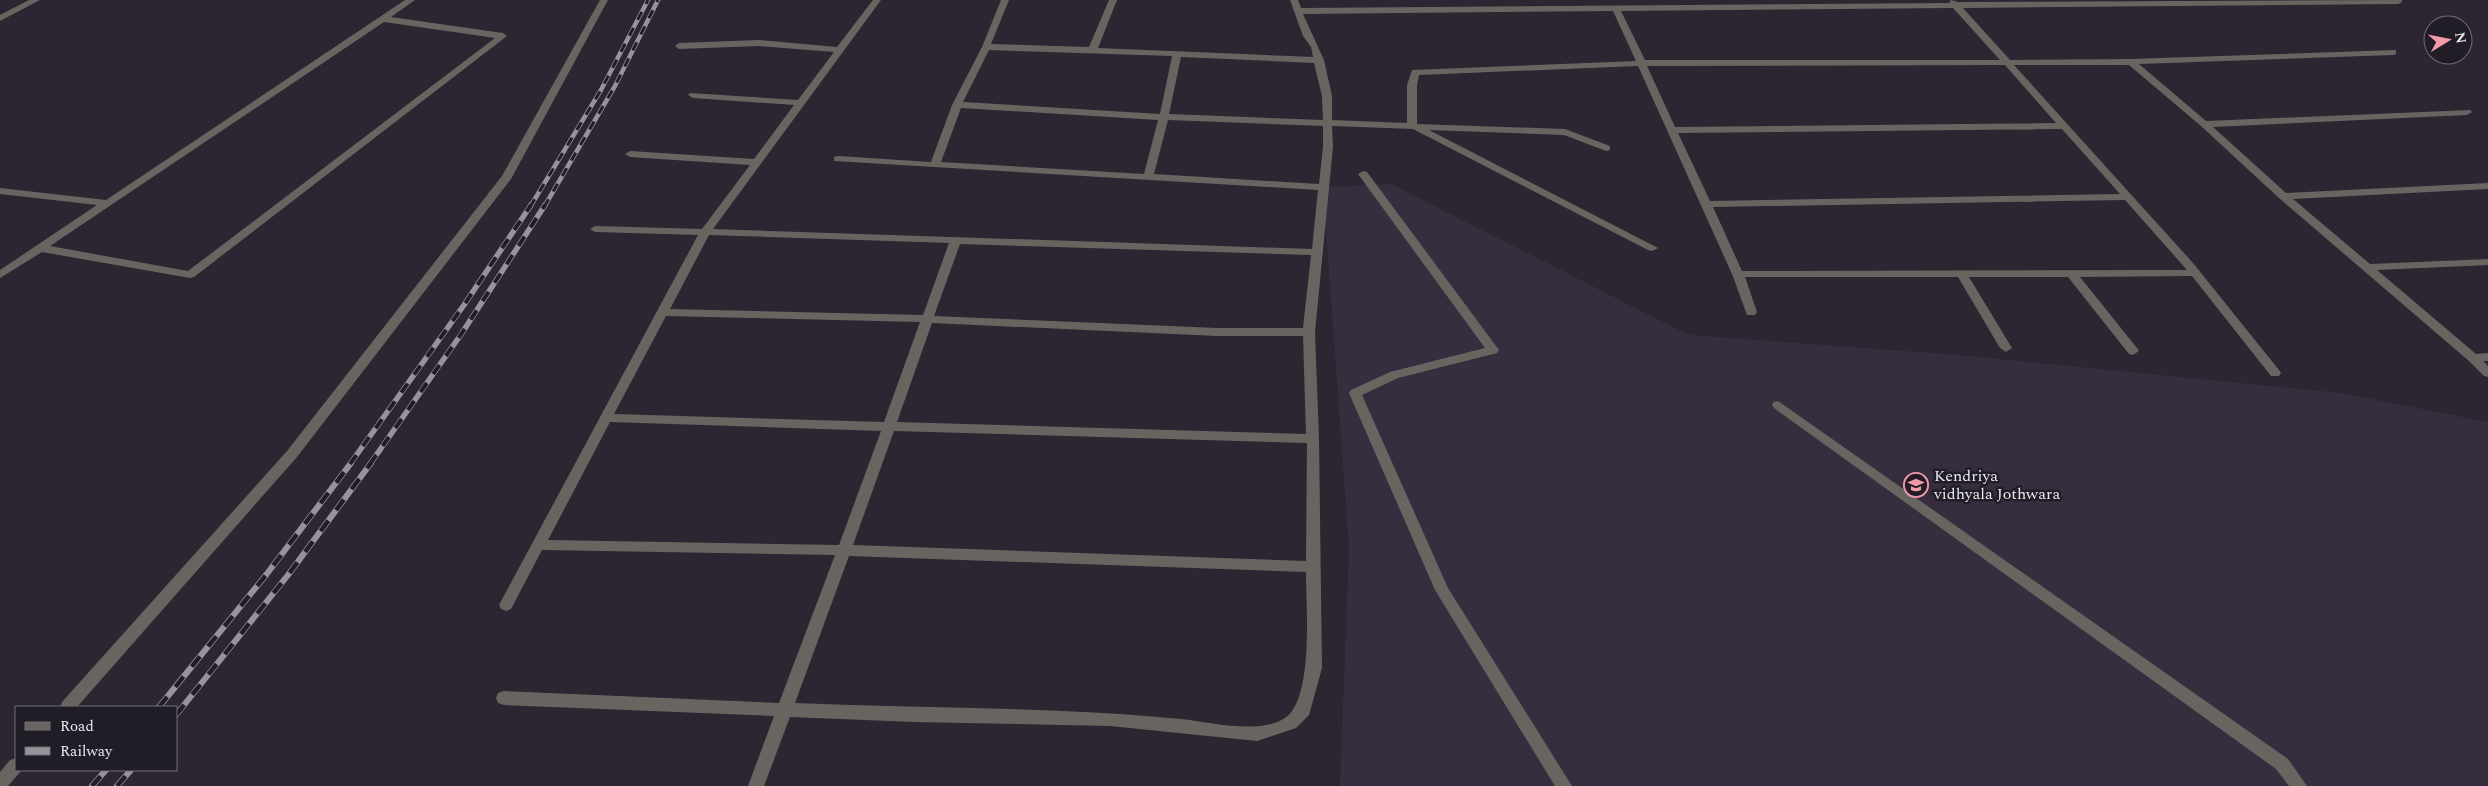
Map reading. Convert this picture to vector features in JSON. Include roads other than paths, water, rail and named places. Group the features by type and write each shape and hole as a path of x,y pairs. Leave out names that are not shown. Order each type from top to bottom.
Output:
{"street":[{"path":"0,18 36,0"},
{"path":"0,275 411,0"},
{"path":"69,706 292,454 501,185 604,0"},
{"path":"506,605 705,232 877,0"},
{"path":"935,165 957,105 986,47 1005,0"},
{"path":"1092,50 1112,0"},
{"path":"1448,0 1451,10"},
{"path":"504,698 786,710 1110,719 1257,734 1290,724 1303,710 1314,668 1313,439 1309,332 1328,147 1327,96 1319,60 1296,6 1451,10 1616,8 1731,4 2398,1"},
{"path":"1953,2 2195,273 2275,373"},
{"path":"1616,8 1707,204 1738,274 1751,312"},
{"path":"40,248 190,275 503,36 384,18"},
{"path":"679,46 759,43 839,50"},
{"path":"986,47 1319,60"},
{"path":"1412,125 1412,86 1415,72 1642,63 2130,62 2393,52"},
{"path":"1148,177 1164,117 1177,55"},
{"path":"2130,62 2204,124 2283,196 2473,358 2488,373"},
{"path":"693,95 800,103"},
{"path":"957,105 1164,117 1565,132 1606,148"},
{"path":"2204,124 2467,112"},
{"path":"1412,125 1652,248"},
{"path":"1673,130 2064,126"},
{"path":"630,154 757,162"},
{"path":"838,159 1323,187"},
{"path":"1363,174 1493,350 1394,375 1355,393 1442,590 1564,786"},
{"path":"2283,196 2488,186"},
{"path":"0,191 107,203"},
{"path":"1707,204 2127,197"},
{"path":"595,228 1316,252"},
{"path":"756,786 786,710 955,241"},
{"path":"2367,267 2488,262"},
{"path":"1738,274 2195,273"},
{"path":"1962,274 2006,348"},
{"path":"2072,274 2133,351"},
{"path":"663,312 928,319 1217,332 1309,332"},
{"path":"2473,358 2488,357"},
{"path":"1778,405 2282,764 2300,786"},
{"path":"606,418 1313,439"},
{"path":"538,545 844,550 1313,567"},
{"path":"0,784 15,767"}],"railway":[{"path":"530,207 601,90 648,0"},
{"path":"544,207 615,86 658,0"},
{"path":"350,464 464,305 531,205"},
{"path":"370,464 462,333 545,205"},
{"path":"160,706 266,575 351,463"},
{"path":"178,712 288,575 371,463"},
{"path":"92,786 105,771"},
{"path":"117,786 130,771"}],"place":[{"name":"Kendriya vidhyala Jothwara","path":"1916,485"}]}
